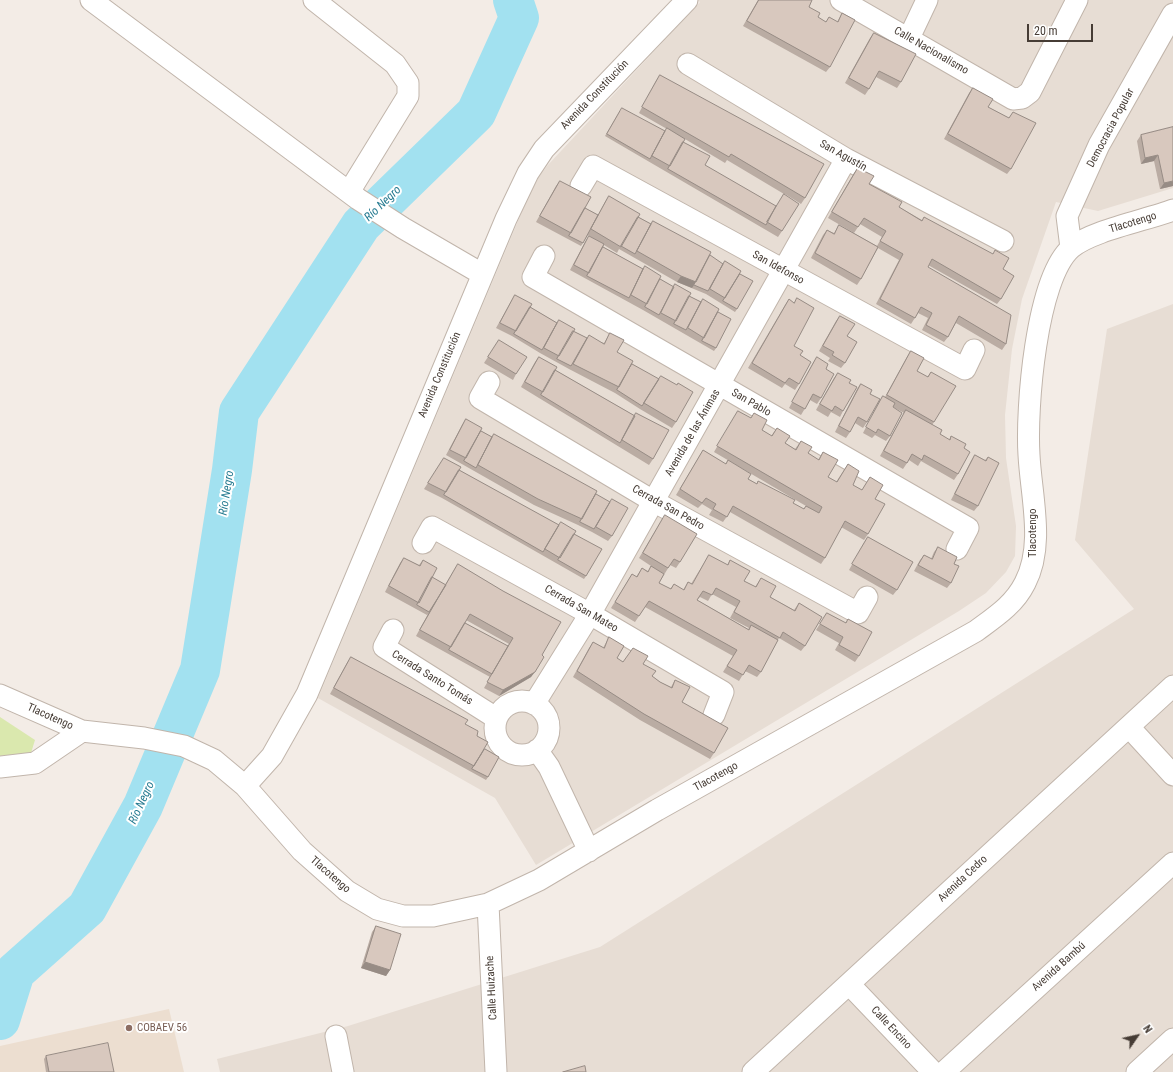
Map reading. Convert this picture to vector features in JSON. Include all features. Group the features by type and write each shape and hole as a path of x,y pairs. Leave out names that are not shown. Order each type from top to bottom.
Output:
{"street":[{"path":"91,0 353,195 403,228 482,274"},
{"path":"314,0 394,64 408,83 408,96 353,195"},
{"name":"Avenida Constitución","path":"245,786 272,756 307,694 482,274 528,173 544,149 688,0"},
{"name":"Calle Nacionalismo","path":"841,0 1013,98 1022,98 1030,92 1077,0"},
{"path":"909,38 927,0"},
{"name":"Democracia Popular","path":"1071,248 1067,216 1099,145 1173,14"},
{"name":"San Agustín","path":"688,64 846,159 1003,241"},
{"name":"Avenida de las Ánimas","path":"534,704 590,614 846,159"},
{"name":"San Idefonso","path":"581,186 592,166 965,369 974,350"},
{"name":"Tlacotengo","path":"0,695 82,731 144,738 184,746 214,760 245,786 302,851 347,892 377,909 403,916 433,916 488,904 539,880 657,810 976,631 1009,607 1025,583 1034,561 1035,528 1029,454 1029,413 1037,348 1045,302 1056,269 1071,248 1094,235 1167,212"},
{"name":"San Pablo","path":"544,256 533,277 968,528 957,549"},
{"name":"Cerrada San Pedro","path":"489,382 480,398 653,501 858,613 867,597"},
{"name":"Cerrada San Mateo","path":"423,543 432,527 590,614 723,692 714,714"},
{"name":"Cerrada Santo Tomás","path":"393,630 384,647 496,718"},
{"name":"Avenida Cedro","path":"753,1072 1173,686"},
{"path":"516,701 534,704 544,713 548,726 544,743 537,750 521,754 505,749 496,735 496,718 501,711 516,701"},
{"path":"1129,727 1173,776"},
{"path":"0,767 35,763 82,731"},
{"path":"537,750 549,767 589,851"},
{"name":"Avenida Bambú","path":"944,1072 1173,863"},
{"name":"Calle Huizache","path":"488,904 496,1072"},
{"name":"Calle Encino","path":"849,984 933,1072"},
{"path":"336,1036 343,1072"},
{"path":"1137,1072 1173,1039"}],"shaded area":[{"path":"697,0 1173,0 1173,188 1098,211 1056,202 1022,299 1012,349 1005,415 1006,458 1016,526 1015,556 1006,572 986,593 959,611 536,865 495,798 318,698 533,185 547,166 700,2"},
{"path":"1173,304 1173,1072 220,1072 217,1059 348,1026 600,947 1134,609 1075,540 1107,329"},
{"name":"COBAEV 56","path":"169,1009 184,1072 0,1072 0,1046"}],"green space":[{"path":"0,717 35,740 31,753 0,756"}],"building":[{"path":"759,0 812,0 809,7 820,13 818,17 826,22 829,17 838,22 842,13 855,20 830,67 747,21"},
{"path":"874,33 916,54 901,82 879,71 869,89 849,78"},
{"path":"660,75 824,164 805,198 731,154 729,157 642,107"},
{"path":"973,88 993,99 988,107 1009,118 1013,112 1036,123 1011,169 948,134"},
{"path":"622,108 665,131 650,159 607,134"},
{"path":"1173,127 1173,181 1164,183 1158,155 1145,158 1141,135"},
{"path":"667,128 685,139 670,166 652,156"},
{"path":"683,142 710,156 705,165 776,206 766,225 668,169"},
{"path":"858,168 874,176 869,184 902,202 899,207 922,221 924,217 993,254 995,250 1009,258 1003,269 1014,276 1001,299 932,259 928,267 1011,315 1006,344 959,316 948,337 926,325 932,313 921,307 915,318 880,299 903,254 880,241 886,231 864,218 858,227 832,212"},
{"path":"560,181 591,197 571,233 540,216"},
{"path":"784,194 799,204 782,231 767,222"},
{"path":"609,196 640,214 621,247 591,229"},
{"path":"585,208 598,215 583,243 569,236"},
{"path":"638,217 651,224 635,254 621,246"},
{"path":"653,221 711,252 696,282 681,276 637,251"},
{"path":"839,225 878,247 861,279 815,253 827,230 834,234"},
{"path":"589,236 604,244 589,273 574,265"},
{"path":"603,247 643,269 629,298 587,276"},
{"path":"710,255 723,264 708,291 694,285"},
{"path":"725,261 741,271 725,298 710,289"},
{"path":"645,266 661,276 647,304 631,295"},
{"path":"740,274 753,281 737,309 723,301"},
{"path":"660,279 674,287 659,315 645,307"},
{"path":"675,284 691,293 676,321 661,313"},
{"path":"515,295 532,304 516,331 500,323"},
{"path":"689,296 701,302 686,330 674,324"},
{"path":"797,298 814,308 794,346 803,351 800,355 811,362 799,384 789,378 785,383 752,363 789,299 794,303"},
{"path":"703,299 719,309 704,338 688,328"},
{"path":"530,307 557,323 542,350 514,334"},
{"path":"718,312 731,319 716,348 702,341"},
{"path":"840,316 855,324 847,336 857,342 845,363 832,355 834,352 823,346"},
{"path":"559,320 575,329 559,356 544,348"},
{"path":"573,331 587,338 571,366 557,359"},
{"path":"610,333 624,340 617,352 633,361 619,387 573,364 589,335 604,344"},
{"path":"499,340 527,357 516,374 488,357"},
{"path":"911,351 924,358 917,371 928,377 931,372 956,386 934,422 887,395"},
{"path":"539,357 557,367 543,392 525,382"},
{"path":"817,357 828,364 826,369 834,374 821,398 813,394 805,409 792,402"},
{"path":"632,364 659,379 642,406 617,390"},
{"path":"555,370 635,416 620,443 541,395"},
{"path":"838,373 851,380 849,383 857,387 843,411 835,406 832,411 820,404"},
{"path":"661,376 677,385 678,383 693,392 676,422 644,403"},
{"path":"861,384 872,390 870,394 880,399 867,422 858,417 850,432 839,426"},
{"path":"883,396 895,403 893,407 902,413 890,436 878,429 876,433 866,427"},
{"path":"906,410 942,430 940,434 950,440 951,436 966,444 964,448 970,452 958,474 924,455 922,460 912,454 907,463 884,451"},
{"path":"738,411 751,418 754,413 767,420 762,430 772,436 777,428 790,436 785,443 796,450 801,441 812,447 808,453 819,460 823,452 838,460 828,477 837,482 848,464 859,471 853,485 862,490 870,477 883,485 875,499 885,504 868,534 845,521 825,558 733,506 727,517 713,509 716,504 706,498 702,503 680,489 703,450 726,464 728,460 751,474 748,479 757,484 758,481 795,500 793,503 804,509 806,506 819,513 822,507 717,446"},
{"path":"636,413 669,430 653,459 622,440"},
{"path":"466,419 482,428 466,458 450,450"},
{"path":"481,431 492,437 476,468 464,461"},
{"path":"494,434 597,491 582,519 538,499 478,465"},
{"path":"975,455 986,461 988,457 999,463 978,506 955,494"},
{"path":"444,458 461,467 446,492 428,483"},
{"path":"459,470 559,525 543,552 444,495"},
{"path":"596,494 610,502 594,529 580,522"},
{"path":"612,499 628,508 612,536 596,527"},
{"path":"665,515 697,534 680,562 674,559 668,568 643,553"},
{"path":"561,522 576,531 560,558 545,549"},
{"path":"574,534 602,549 586,576 558,560"},
{"path":"868,537 913,562 897,590 852,564"},
{"path":"938,547 957,557 954,564 959,566 951,583 918,565 924,555 932,559"},
{"path":"709,555 728,565 730,560 750,571 744,581 756,587 761,578 776,586 770,597 795,611 799,603 822,617 805,646 783,632 780,638 734,612 740,601 716,588 712,595 703,591 697,600 749,630 751,625 778,640 761,672 749,665 743,675 727,666 737,650 649,601 639,616 615,602 632,574 637,577 642,568 648,572 651,566 664,574 659,583 671,589 674,584 684,590 688,582 692,584"},
{"path":"404,558 420,566 423,560 437,568 419,603 389,586"},
{"path":"458,564 503,591 561,622 542,655 544,657 535,672 503,690 487,682 513,638 470,614 451,647 420,630"},
{"path":"432,577 446,585 429,612 417,605"},
{"path":"827,613 846,623 848,619 872,632 859,656 839,645 843,637 820,624"},
{"path":"465,623 508,646 492,674 449,650"},
{"path":"609,637 624,646 617,658 623,662 633,648 648,656 643,664 656,671 652,676 672,688 675,680 690,687 682,702 728,728 714,753 644,714 577,671 593,642 604,648"},
{"path":"351,657 468,720 465,724 478,731 477,736 488,742 474,766 334,688"},
{"path":"485,749 499,757 488,777 472,769"},
{"path":"376,926 401,934 390,970 365,962"},
{"path":"108,1043 114,1072 49,1072 46,1056"},
{"path":"585,1066 586,1072 563,1072"}],"waterway":[{"name":"Río Negro","path":"0,1020 15,972 87,908 143,806 200,670 232,470 239,412 361,225 476,113 519,18 513,0"}],"place":[{"name":"COBAEV 56","path":"129,1028"}]}
